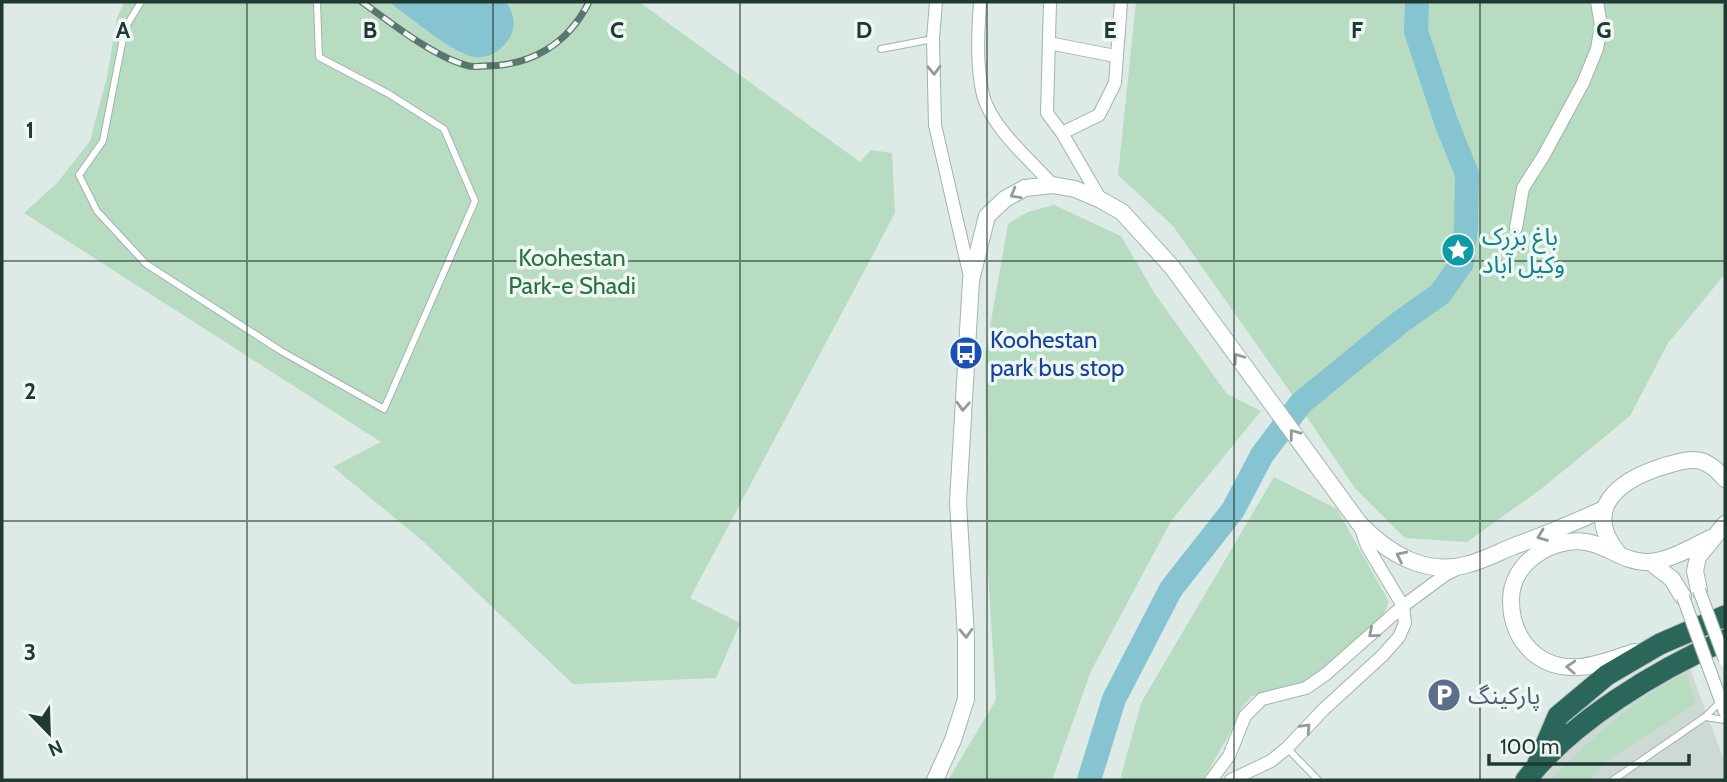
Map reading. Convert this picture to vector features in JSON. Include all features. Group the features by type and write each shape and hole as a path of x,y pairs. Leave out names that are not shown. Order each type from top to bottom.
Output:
{"highway":[{"path":"1531,774 1558,716 1607,675 1660,644 1725,616"},
{"path":"1531,774 1588,721 1630,691 1687,657 1725,640"}],"street":[{"path":"936,2 933,39 935,125 971,280"},
{"path":"980,2 978,41 984,96 999,125 1053,185"},
{"path":"1050,2 1047,113 1062,133 1101,200"},
{"path":"1062,133 1099,114 1115,83 1121,2"},
{"path":"1516,228 1523,188 1545,155 1583,83 1597,49 1601,25 1597,2"},
{"path":"1049,43 1115,56"},
{"path":"936,780 966,699 967,637 958,502 971,280 987,216 1005,199 1025,188 1053,185 1075,189 1122,212 1172,267 1359,523 1378,543 1418,564 1440,568 1467,565"},
{"path":"1618,553 1608,541 1603,525 1604,509 1612,494 1625,484 1654,470 1686,460 1702,461 1717,469 1725,479"},
{"path":"1211,780 1228,756 1245,716 1262,699 1306,688 1445,575 1604,509"},
{"path":"1231,780 1271,761 1287,748 1399,637 1405,624 1404,606 1367,546 1359,523"},
{"path":"1725,524 1698,556 1695,571 1699,590 1725,660"},
{"path":"1660,644 1589,667 1561,667 1538,656 1520,637 1511,614 1511,590 1521,568 1538,552 1562,543 1586,542 1633,561 1650,562 1711,538"},
{"path":"1650,562 1672,579 1683,597 1723,706"},
{"path":"1228,756 1235,769 1251,772"}],"lane":[{"path":"141,2 125,28 103,141 79,175 97,211 146,264 282,351 384,409 475,201 444,129 389,94 319,57 317,2"},
{"path":"881,49 933,39"},
{"path":"1613,780 1723,706"},
{"path":"1705,717 1725,720"},
{"path":"1287,748 1318,780"}],"shaded area":[{"path":"1689,666 1725,763 1725,780 1542,780 1554,764 1599,723"}],"green space":[{"name":"Koohestan Park-e Shadi","path":"124,2 639,2 860,162 871,150 892,153 895,213 690,598 740,623 716,678 573,684 425,543 333,467 381,442 24,213 57,183 90,141 107,77 117,18"},
{"name":"باغ بزرک وکیل آباد","path":"1136,2 1725,2 1725,274 1668,343 1630,416 1541,489 1467,542 1405,538 1354,487 1173,226 1118,175"},
{"path":"1054,205 1121,236 1155,294 1227,394 1261,411 1171,521 1091,671 1052,780 948,780 996,700 987,555 985,356 1008,224 1028,212"},
{"path":"1274,477 1337,509 1389,602 1383,616 1310,680 1252,696 1241,708 1203,780 1120,780 1141,703"},
{"path":"1686,673 1696,703 1605,762 1590,780 1550,780 1630,707"}],"water":[{"path":"389,2 506,2 514,23 510,37 500,49 491,55 475,57 466,55 444,42"}],"waterway":[{"path":"1089,780 1114,699 1171,589 1233,510 1262,455 1301,403 1399,323 1440,294 1462,263 1467,174 1446,122 1416,31 1417,2"}],"railway":[{"path":"362,2 428,48 469,66 502,65 533,57 559,41 589,2"}],"place":[{"name":"باغ بزرک وکیل آباد","path":"1458,250"},
{"name":"Koohestan park bus stop","path":"966,353"},
{"name":"پارکینگ","path":"1444,695"}]}
